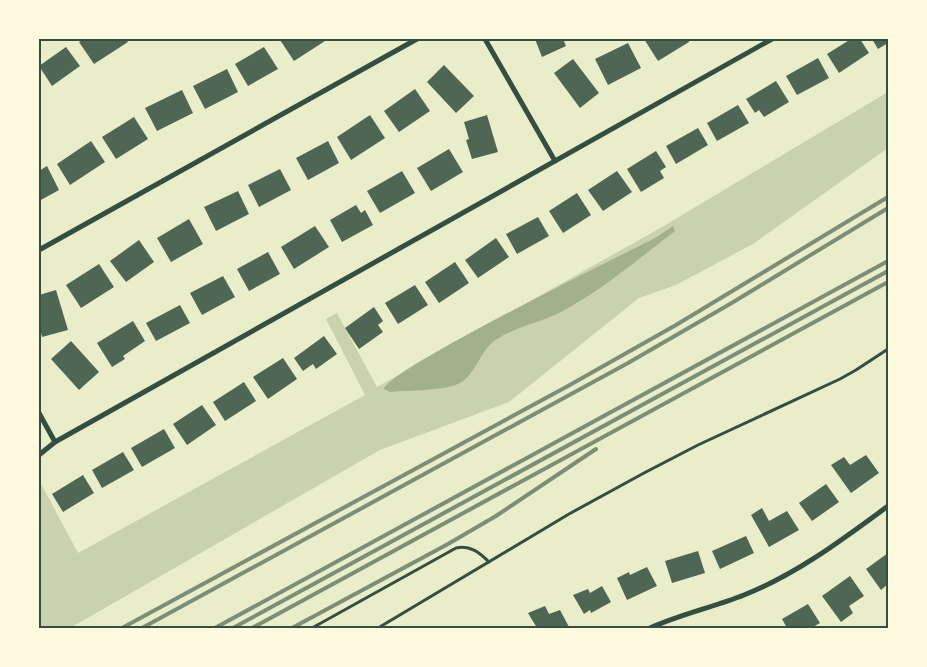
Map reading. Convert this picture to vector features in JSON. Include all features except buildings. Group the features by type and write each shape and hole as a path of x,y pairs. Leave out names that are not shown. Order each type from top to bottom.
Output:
{"street":[{"path":"39,250 417,39"},
{"path":"485,39 555,161"},
{"path":"39,455 55,442 772,39"},
{"path":"39,413 55,442"},
{"path":"650,628 744,595 771,582 798,568 888,506"}],"lane":[{"path":"378,628 569,514 698,445 840,379 888,349"},
{"path":"312,628 456,548 464,546 474,549 481,553 489,562"}],"shaded area":[{"path":"888,92 888,148 753,244 676,285 639,298 509,402 380,450 70,628 39,628 40,482 78,553 365,395 326,319 337,313 377,387 662,227"},
{"path":"673,226 675,231 588,296 557,314 512,331 497,339 486,349 470,375 458,384 425,390 390,392 384,389 396,377 463,337 655,238"}],"railway":[{"path":"122,628 568,386 676,325 888,197"},
{"path":"142,628 628,363 730,304 888,208"},
{"path":"215,628 888,261"},
{"path":"233,628 888,271"},
{"path":"252,628 888,282"},
{"path":"292,628 496,516 596,449"}]}
